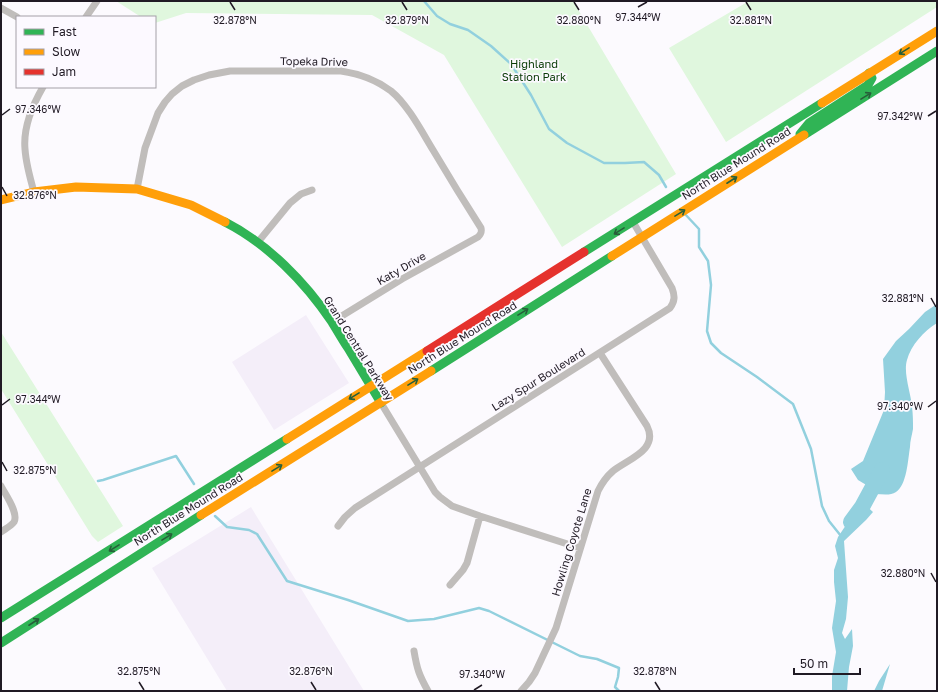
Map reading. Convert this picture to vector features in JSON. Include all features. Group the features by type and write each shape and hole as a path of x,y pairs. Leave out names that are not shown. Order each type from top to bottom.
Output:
{"main road":[{"name":"North Blue Mound Road","path":"1,618 937,31"},
{"name":"North Blue Mound Road","path":"1,643 159,541 937,51"},
{"path":"795,140 809,123 868,85 872,78 870,73"},
{"name":"Grand Central Parkway","path":"1,200 34,192 76,187 136,189 173,199 208,212 239,229 258,242 308,290 332,322 380,403"}],"street":[{"path":"87,16 96,1"},
{"path":"1,8 16,17"},
{"name":"Topeka Drive","path":"136,189 144,148 158,113 172,94 182,86 209,75 230,71 341,71 356,73 368,77 391,91 399,99 421,131 481,228 481,234"},
{"path":"34,192 24,148 27,124 32,108 42,88"},
{"path":"258,242 290,203 301,194 312,190"},
{"name":"Lazy Spur Boulevard","path":"338,526 355,508 667,311 673,304 674,300 672,288 633,222"},
{"name":"Katy Drive","path":"332,322 402,279 481,234"},
{"name":"Howling Coyote Lane","path":"521,691 535,674 556,628 601,484 614,470 644,449 650,438 649,431 600,353"},
{"name":"Grand Central Parkway","path":"380,403 435,492 445,502 480,516 580,548"},
{"path":"1,486 14,511 15,518 13,523 1,532"},
{"path":"450,585 466,563 480,516"},
{"path":"414,651 418,673 428,691"}],"shaded area":[{"path":"306,315 349,383 274,430 232,362"},
{"path":"251,507 364,691 227,691 152,568"}],"green space":[{"name":"Highland Station Park","path":"116,1 573,1 676,174 562,247 444,55 372,15 186,13 156,23 156,16 139,16"},
{"path":"749,1 937,1 937,7 726,142 669,48"},
{"path":"1,332 123,526 98,542 92,536 1,389"}],"water":[{"path":"937,304 937,323 927,330 915,344 909,354 906,365 913,429 905,478 900,489 896,492 889,494 875,494 868,486 858,480 851,469 863,461 884,410 885,392 883,359 896,341 925,312"},
{"path":"861,501 873,512 844,541 848,597 846,619 842,633 845,639 852,629 853,646 847,691 832,691 832,676 836,652 832,628 836,601 834,570 838,558 835,546 838,537 846,525 848,516 853,508"},
{"path":"890,664 882,691 874,691 879,681"}],"waterway":[{"path":"424,1 437,16 450,24 468,30 491,46 511,64 531,95 549,129 567,143 604,163 644,162 659,175 666,187"},
{"path":"684,213 699,229 699,247 708,261 711,285 707,331 711,343 721,353 757,377 793,404 811,449 822,506 829,521 841,536"},
{"path":"98,481 176,456 194,484"},
{"path":"851,522 862,507 882,470"},
{"path":"215,516 227,527 249,530 257,534 287,581 408,621 434,619 479,608 489,611 580,656 597,659 619,668 615,687 619,691"}],"traffic: fast":[{"path":"804,135 937,51"},
{"path":"800,134 809,123 868,85 872,78 869,73"},
{"path":"584,252 822,103"},
{"path":"225,222 256,241 298,279 332,322 381,403"},
{"path":"431,371 612,256"},
{"path":"1,618 287,439"},
{"path":"1,643 201,515"}],"traffic: slow":[{"path":"822,103 937,31"},
{"path":"612,256 804,135"},
{"path":"1,200 34,192 76,187 137,189 191,205 225,222"},
{"path":"287,439 427,351"},
{"path":"201,515 431,371"}],"traffic: jam":[{"path":"427,351 584,252"}]}
